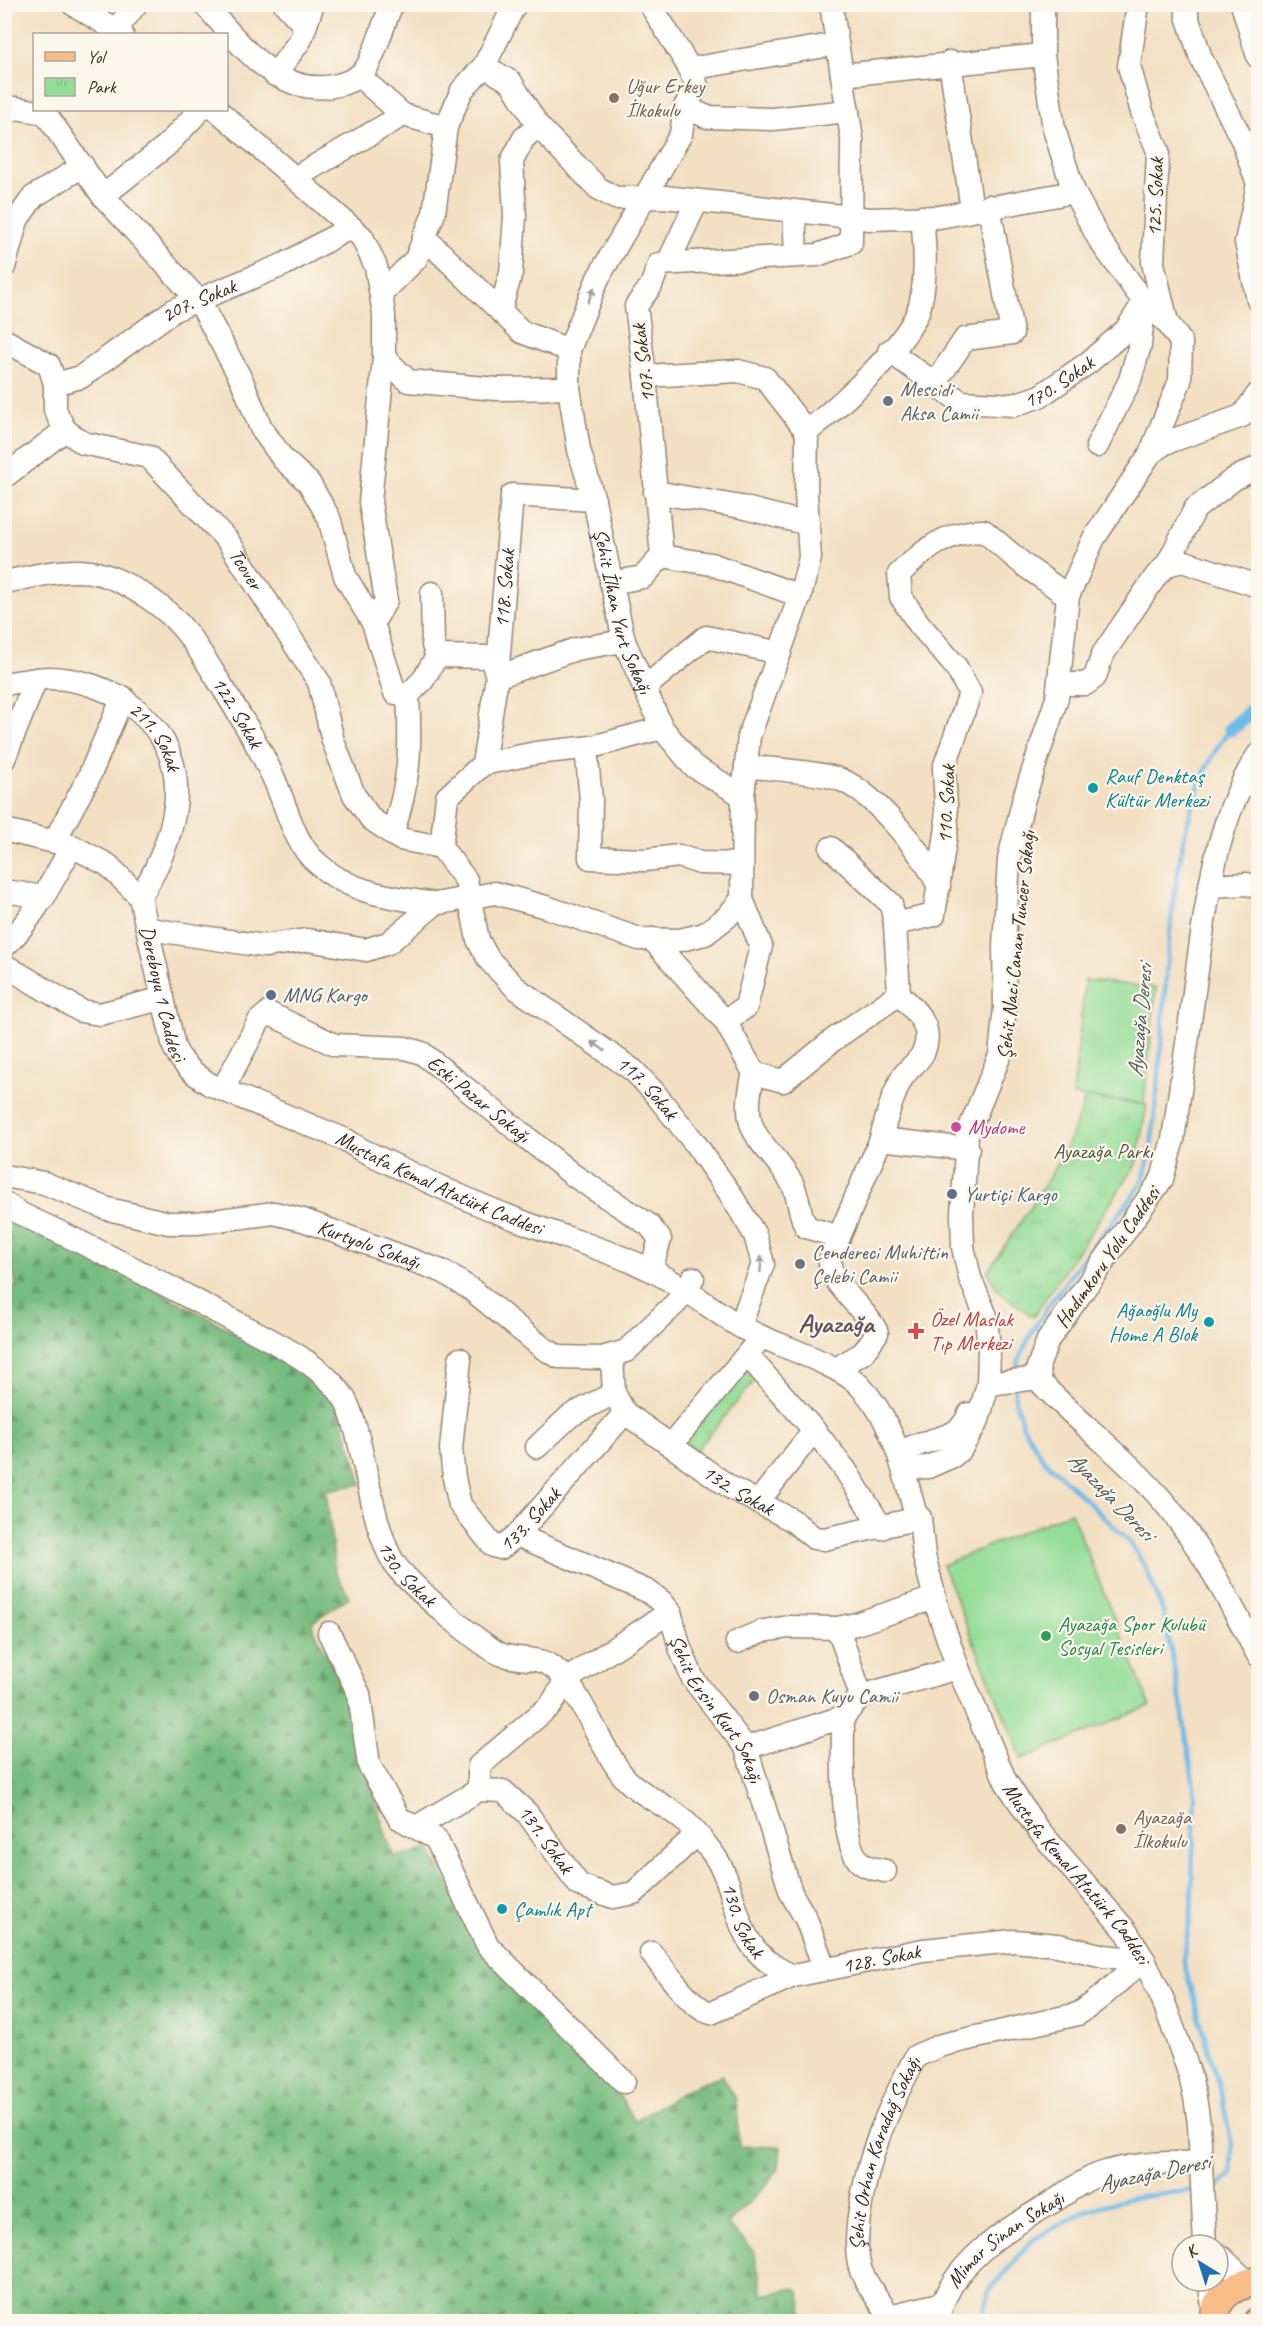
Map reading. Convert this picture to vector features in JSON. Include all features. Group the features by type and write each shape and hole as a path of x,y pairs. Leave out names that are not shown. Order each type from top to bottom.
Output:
{"main road":[{"path":"1214,2317 1230,2290 1255,2284"}],"street":[{"path":"73,4 119,32 136,4"},
{"path":"204,4 252,55 275,75 304,88 327,88 359,76 368,65 392,4"},
{"path":"285,4 305,26"},
{"path":"275,75 300,39 313,4"},
{"path":"381,294 416,259 434,213 446,127 462,90 484,66 515,4"},
{"path":"650,4 689,69 837,44"},
{"path":"697,201 668,263 796,256 823,253 850,243 852,139 831,4"},
{"path":"1043,4 1043,54 1054,129 1074,192 1100,241 1144,302 1167,322 1181,342 1180,381 1150,454"},
{"name":"125. Sokak","path":"1138,4 1130,66 1142,112 1158,151 1153,263 1167,322"},
{"path":"1187,4 1187,16 1201,58 1243,142 1258,184 1246,242 1258,300"},
{"path":"1242,4 1258,57"},
{"path":"842,75 1043,54"},
{"path":"935,383 964,339 1012,333 980,208 950,62"},
{"path":"484,66 511,82 538,126 598,188 615,198 697,201 849,217 922,217 1074,192"},
{"name":"Şehit İlhan Yurt Sokağı","path":"689,69 697,87 685,107 681,134 598,278 570,350 569,388 579,450 594,500 624,641 644,688 662,728 693,766 743,796"},
{"path":"359,76 403,115 446,127"},
{"path":"685,107 706,117 773,119 848,111"},
{"path":"4,114 16,108 33,110"},
{"path":"47,111 103,196 199,301 242,381 261,428 283,459 309,483 329,518 345,576 373,623 396,693 408,695"},
{"path":"103,196 166,146 199,111"},
{"path":"218,111 362,237 376,267 384,314 384,357 370,502 386,600 373,623"},
{"path":"296,177 403,115"},
{"path":"500,311 511,273 515,216 512,161 524,138 538,126"},
{"path":"4,267 17,220 33,197 83,166"},
{"path":"794,212 796,256"},
{"path":"823,253 824,215"},
{"path":"807,432 852,394 909,329 920,307 926,264 922,217"},
{"name":"207. Sokak","path":"55,384 81,377 174,310 285,264 351,227"},
{"path":"424,237 522,332 570,350"},
{"name":"107. Sokak","path":"662,556 636,306 651,286 659,264 668,263"},
{"path":"1097,446 1130,380 1140,345 1144,302"},
{"name":"170. Sokak","path":"890,351 961,402 1014,405 1040,396 1088,363 1126,330 1144,302"},
{"path":"4,340 49,365 55,384 55,410 65,430 4,477"},
{"path":"384,357 408,381 496,389 569,388"},
{"path":"645,376 738,371 765,378 807,432 810,558 800,596 749,736 743,796 742,899 761,946 746,1007 725,1022"},
{"name":"Şehit Naci Canan Tuncer Sokağı","path":"908,1459 956,1434 967,1419 975,1396 980,1341 975,1292 963,1247 962,1206 968,1149 967,1135 996,1066 1003,1034 1004,946 1009,859 1024,798 1052,713 1066,685 1060,646 1065,633 1068,596 1094,538 1150,454 1165,443 1242,416 1258,393"},
{"name":"Tcover","path":"65,430 83,443 149,457 228,541 319,682 333,741 354,795 371,819 400,840 441,847"},
{"path":"1066,685 1091,656 1103,654 1156,576 1167,565 1195,509 1234,479 1258,467"},
{"path":"655,492 741,507 808,524"},
{"name":"118. Sokak","path":"483,764 497,677 512,495 594,500"},
{"name":"110. Sokak","path":"895,924 934,915 947,828 944,768 970,693 956,667 919,624 901,597 899,574 924,550 964,531 984,531 1024,565 1068,596"},
{"path":"611,583 643,577 662,556 711,564 800,596"},
{"path":"1167,565 1182,561 1258,586"},
{"name":"122. Sokak","path":"4,582 89,571 108,576 148,598 179,623 245,723 274,780 294,832 315,862 340,881 373,894 435,904"},
{"path":"432,593 433,645 437,656"},
{"path":"644,688 706,637 780,653"},
{"path":"437,656 491,657 497,677 576,649 624,641"},
{"path":"393,834 406,796 411,741 408,695 423,680 437,656"},
{"path":"4,759 36,679"},
{"name":"211. Sokak","path":"4,684 36,679 75,681 106,688 123,697 136,709 160,739 172,759 177,787 168,838 158,868 140,897"},
{"path":"4,947 18,934 44,897 88,779 123,697"},
{"path":"441,847 447,798 483,764 536,753 586,748 662,728"},
{"path":"586,748 591,800 590,858 645,860 680,856 700,863 741,864"},
{"name":"Hadımkoru Yolu Caddesi","path":"1039,1378 1038,1367 1048,1340 1162,1179 1173,1139 1210,886 1226,818 1244,777 1258,755"},
{"path":"746,766 840,780 856,789 891,820 930,867 939,887"},
{"name":"Dereboyu 1 Caddesi","path":"4,830 64,843 108,865 140,897 149,929 161,999 180,1061 194,1074 223,1089 346,1140"},
{"name":"117. Sokak","path":"441,847 466,880 477,940 489,960 516,988 634,1071 653,1090 694,1142 729,1192 755,1235 763,1264 742,1323"},
{"path":"831,848 891,904 895,924 899,994 923,1018 927,1036 922,1053 903,1077 886,1116 881,1139 830,1262 831,1274 853,1298 870,1323 850,1347 842,1368"},
{"path":"1210,886 1247,884 1258,887"},
{"path":"4,891 44,897"},
{"path":"149,929 264,946 308,940 366,950 388,943 435,904 495,893 546,907 639,939 680,940 705,934 728,917 742,899"},
{"path":"652,939 725,1022 754,1073 783,1081 833,1040 899,994"},
{"path":"4,965 81,1011 100,1014 161,999"},
{"name":"Eski Pazar Sokağı","path":"223,1089 259,1021 268,1013 335,1045 405,1048 422,1053 573,1175 649,1225 660,1239 653,1266"},
{"path":"754,1073 750,1087 749,1125 758,1141 793,1184 806,1227 839,1237"},
{"path":"881,1139 968,1149"},
{"name":"Mustafa Kemal Atatürk Caddesi","path":"346,1140 690,1283 761,1336 842,1368"},
{"name":"Kurtyolu Sokağı","path":"4,1176 44,1183 108,1209 169,1224 197,1223 274,1213 303,1220 444,1272 472,1290 543,1348 560,1357 612,1357"},
{"name":"130. Sokak","path":"4,1203 21,1214 141,1271 305,1361 344,1398 362,1449 386,1544 399,1570 481,1642 502,1655 537,1659 553,1666 566,1680 611,1760 627,1781 679,1817 724,1869 742,1931 753,1947 779,1970 793,1976"},
{"path":"612,1357 626,1350 690,1283"},
{"name":"Şehit Naci Canan Tuncer Sokağı","path":"908,1459 942,1462 961,1449 978,1420 988,1384 988,1329 983,1306 975,1292"},
{"name":"Mustafa Kemal Atatürk Caddesi","path":"742,1323 842,1368 859,1385 888,1425 908,1459 922,1504 920,1517 924,1556 934,1598 958,1668 989,1745 1015,1798 1036,1827 1126,1931 1144,1960 1163,2001 1189,2072 1199,2124 1201,2171 1209,2233"},
{"path":"671,1444 748,1356 761,1336"},
{"path":"748,1356 814,1430 844,1468 882,1528"},
{"name":"132. Sokak","path":"612,1357 614,1393 625,1413 731,1488 792,1520 814,1538 824,1539 882,1528 920,1517"},
{"name":"133. Sokak","path":"460,1359 451,1449 460,1505 493,1546 501,1548 517,1535 625,1413"},
{"path":"988,1384 1039,1378 1139,1475 1169,1509 1200,1554 1258,1655"},
{"path":"537,1448 570,1416 614,1393"},
{"path":"758,1502 814,1430"},
{"name":"Şehit Ersin Kurt Sokağı","path":"517,1535 647,1591 661,1601 670,1612 680,1648 693,1679 746,1748 791,1893 806,1919 824,1967"},
{"path":"737,1642 763,1631 789,1627 838,1628 874,1620 934,1598"},
{"path":"416,1827 479,1790 479,1766 551,1705 566,1680 670,1612"},
{"path":"838,1628 861,1696"},
{"path":"329,1633 359,1694 369,1765 399,1818 436,1839 488,1946 624,2082"},
{"path":"746,1748 843,1717 861,1696 958,1668"},
{"path":"843,1717 844,1792 851,1851 860,1862 885,1871"},
{"name":"131. Sokak","path":"479,1790 503,1791 527,1813 579,1885 613,1897 634,1893 696,1835"},
{"name":"128. Sokak","path":"651,1953 691,2000 703,2011 711,2013 793,1976 824,1967 923,1950 1014,1941 1058,1945 1104,1956 1144,1960"},
{"name":"Şehit Orhan Karadağ Sokağı","path":"892,2319 874,2296 861,2269 856,2239 864,2179 877,2135 916,2056 942,2045 1078,2014 1096,2003 1119,1979 1144,1960"},
{"name":"Mimar Sinan Sokağı","path":"939,2313 953,2282 990,2244 1015,2224 1085,2182 1102,2173 1126,2167 1201,2171"},
{"name":"Mustafa Kemal Atatürk Caddesi","path":"1230,2262 1255,2284"},
{"path":"1211,2293 1214,2317"},
{"path":"892,2319 939,2313"}],"green space":[{"path":"1085,980 1156,988 1144,1103 1073,1096"},
{"name":"Ayazağa Parkı","path":"1085,1097 1147,1105 1136,1165 1033,1317 996,1289 988,1271 1056,1165 1068,1143"},
{"path":"4,1209 300,1367 337,1403 362,1484 326,1490 335,1571 349,1597 311,1623 349,1699 382,1824 394,1857 430,1849 479,1943 590,2059 617,2092 635,2121 688,2089 722,2075 736,2099 739,2146 781,2147 779,2167 768,2183 727,2224 754,2251 763,2295 795,2288 799,2292 805,2321 5,2321 4,1289 16,1287 11,1255 5,1256"},
{"path":"745,1370 756,1379 695,1452 684,1442"},
{"name":"Ayazağa Spor Kulubü Sosyal Tesisleri","path":"1071,1512 1150,1706 1022,1759 942,1565"}],"waterway":[{"name":"Ayazağa Deresi","path":"1231,729 1258,706"},
{"name":"Ayazağa Deresi","path":"1016,1376 1029,1338 1042,1316 1057,1293 1133,1196 1145,1174 1153,1133 1173,906 1181,854 1192,805 1209,763 1231,729"},
{"name":"Ayazağa Deresi","path":"1015,1387 1015,1400 1023,1426 1042,1458 1128,1540 1145,1566 1163,1611 1195,1793 1191,1915 1183,1960 1222,2097 1232,2146 1231,2175 1217,2187 1209,2188"},
{"name":"Ayazağa Deresi","path":"981,2322 989,2291 1031,2241 1084,2211 1127,2199 1194,2190"}],"place":[{"name":"Uğur Erkey İlkokulu","path":"614,98"},
{"name":"Mescidi Aksa Camii","path":"888,401"},
{"name":"Rauf Denktaş Kültür Merkezi","path":"1093,788"},
{"name":"MNG Kargo","path":"271,995"},
{"name":"Mydome","path":"956,1127"},
{"name":"Yurtiçi Kargo","path":"952,1194"},
{"name":"Cendereci Muhittin Çelebi Camii","path":"800,1264"},
{"name":"Ağaoğlu My Home A Blok","path":"1209,1322"},
{"name":"Özel Maslak Tıp Merkezi","path":"916,1331"},
{"name":"Ayazağa Spor Kulubü Sosyal Tesisleri","path":"1046,1636"},
{"name":"Osman Kuyu Camii","path":"754,1696"},
{"name":"Ayazağa İlkokulu","path":"1121,1829"},
{"name":"Çamlık Apt","path":"502,1909"}],"district":[{"name":"Ayazağa","path":"836,1323"}]}
